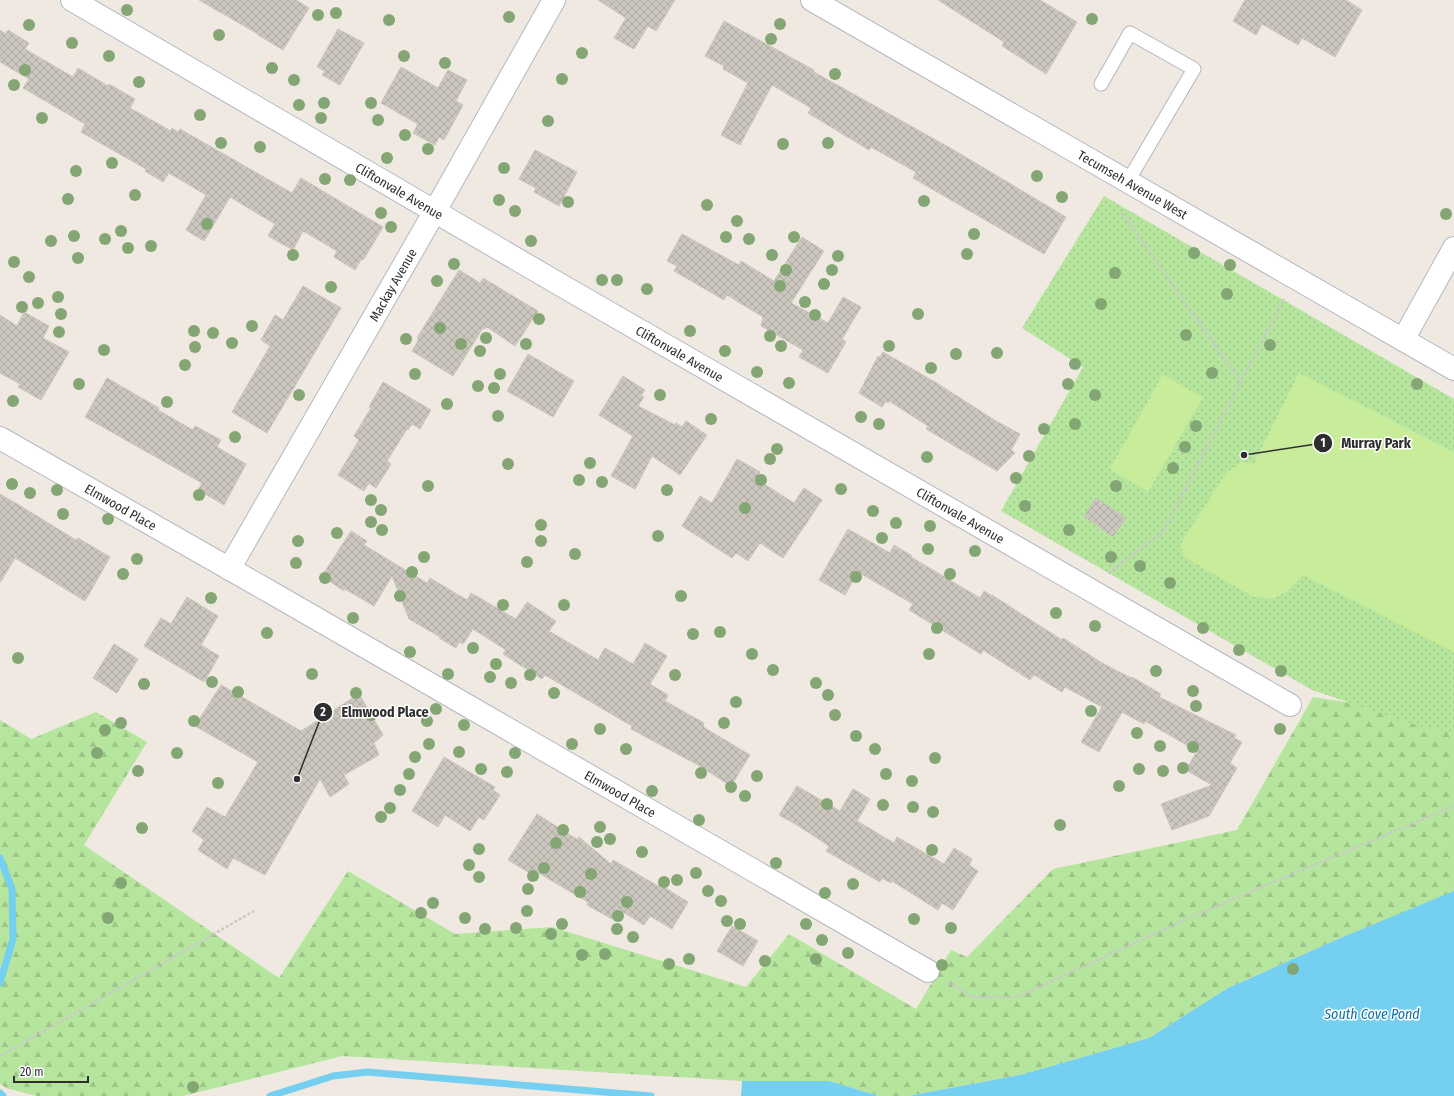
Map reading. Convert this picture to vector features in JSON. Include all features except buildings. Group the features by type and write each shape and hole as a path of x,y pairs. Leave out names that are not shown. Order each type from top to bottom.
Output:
{"street":[{"name":"Cliftonvale Avenue","path":"72,0 580,296 1290,705"},
{"name":"Mackay Avenue","path":"229,569 435,211 554,0"},
{"name":"Tecumseh Avenue West","path":"812,0 1454,369"},
{"path":"1403,340 1454,248"},
{"name":"Elmwood Place","path":"0,438 279,596 928,971"}],"lane":[{"path":"1101,84 1130,33 1194,69 1128,181"}],"path":[{"path":"1122,213 1241,382"},
{"path":"1086,588 1163,532 1295,278"},
{"path":"928,971 972,997 1017,997 1193,916 1454,806"},
{"path":"0,1056 254,910"}],"green space":[{"path":"1104,196 1454,399 1454,733 1413,724 1312,690 1001,511 1083,367 1022,328"},
{"path":"1299,373 1454,452 1454,652 1303,575 1280,596 1274,598 1259,598 1250,595 1184,557 1180,545 1226,473 1241,462 1254,463"},
{"path":"1163,374 1203,398 1148,492 1110,469"},
{"path":"1313,697 1389,709 1454,727 1454,892 1338,939 1228,988 1149,1038 1024,1074 908,1096 879,1096 829,1081 742,1081 342,1056 183,1096 37,1096 6,1088 0,1084 0,720 31,739 96,712 147,742 84,845 279,978 348,871 455,934 552,927 746,987 789,934 916,1009 951,950 967,957 1053,869 1237,830"}],"water":[{"name":"South Cove Pond","path":"1454,891 1454,1096 908,1096 1024,1074 1149,1038 1228,988 1338,939"},
{"path":"742,1081 829,1081 879,1096 741,1096"}],"waterway":[{"path":"0,858 12,889 13,939 0,983"},
{"path":"270,1096 333,1076 367,1072 651,1096"},
{"path":"0,1093 3,1096"}],"place":[{"name":"Murray Park","path":"1244,455"},
{"name":"Elmwood Place","path":"297,779"}]}
